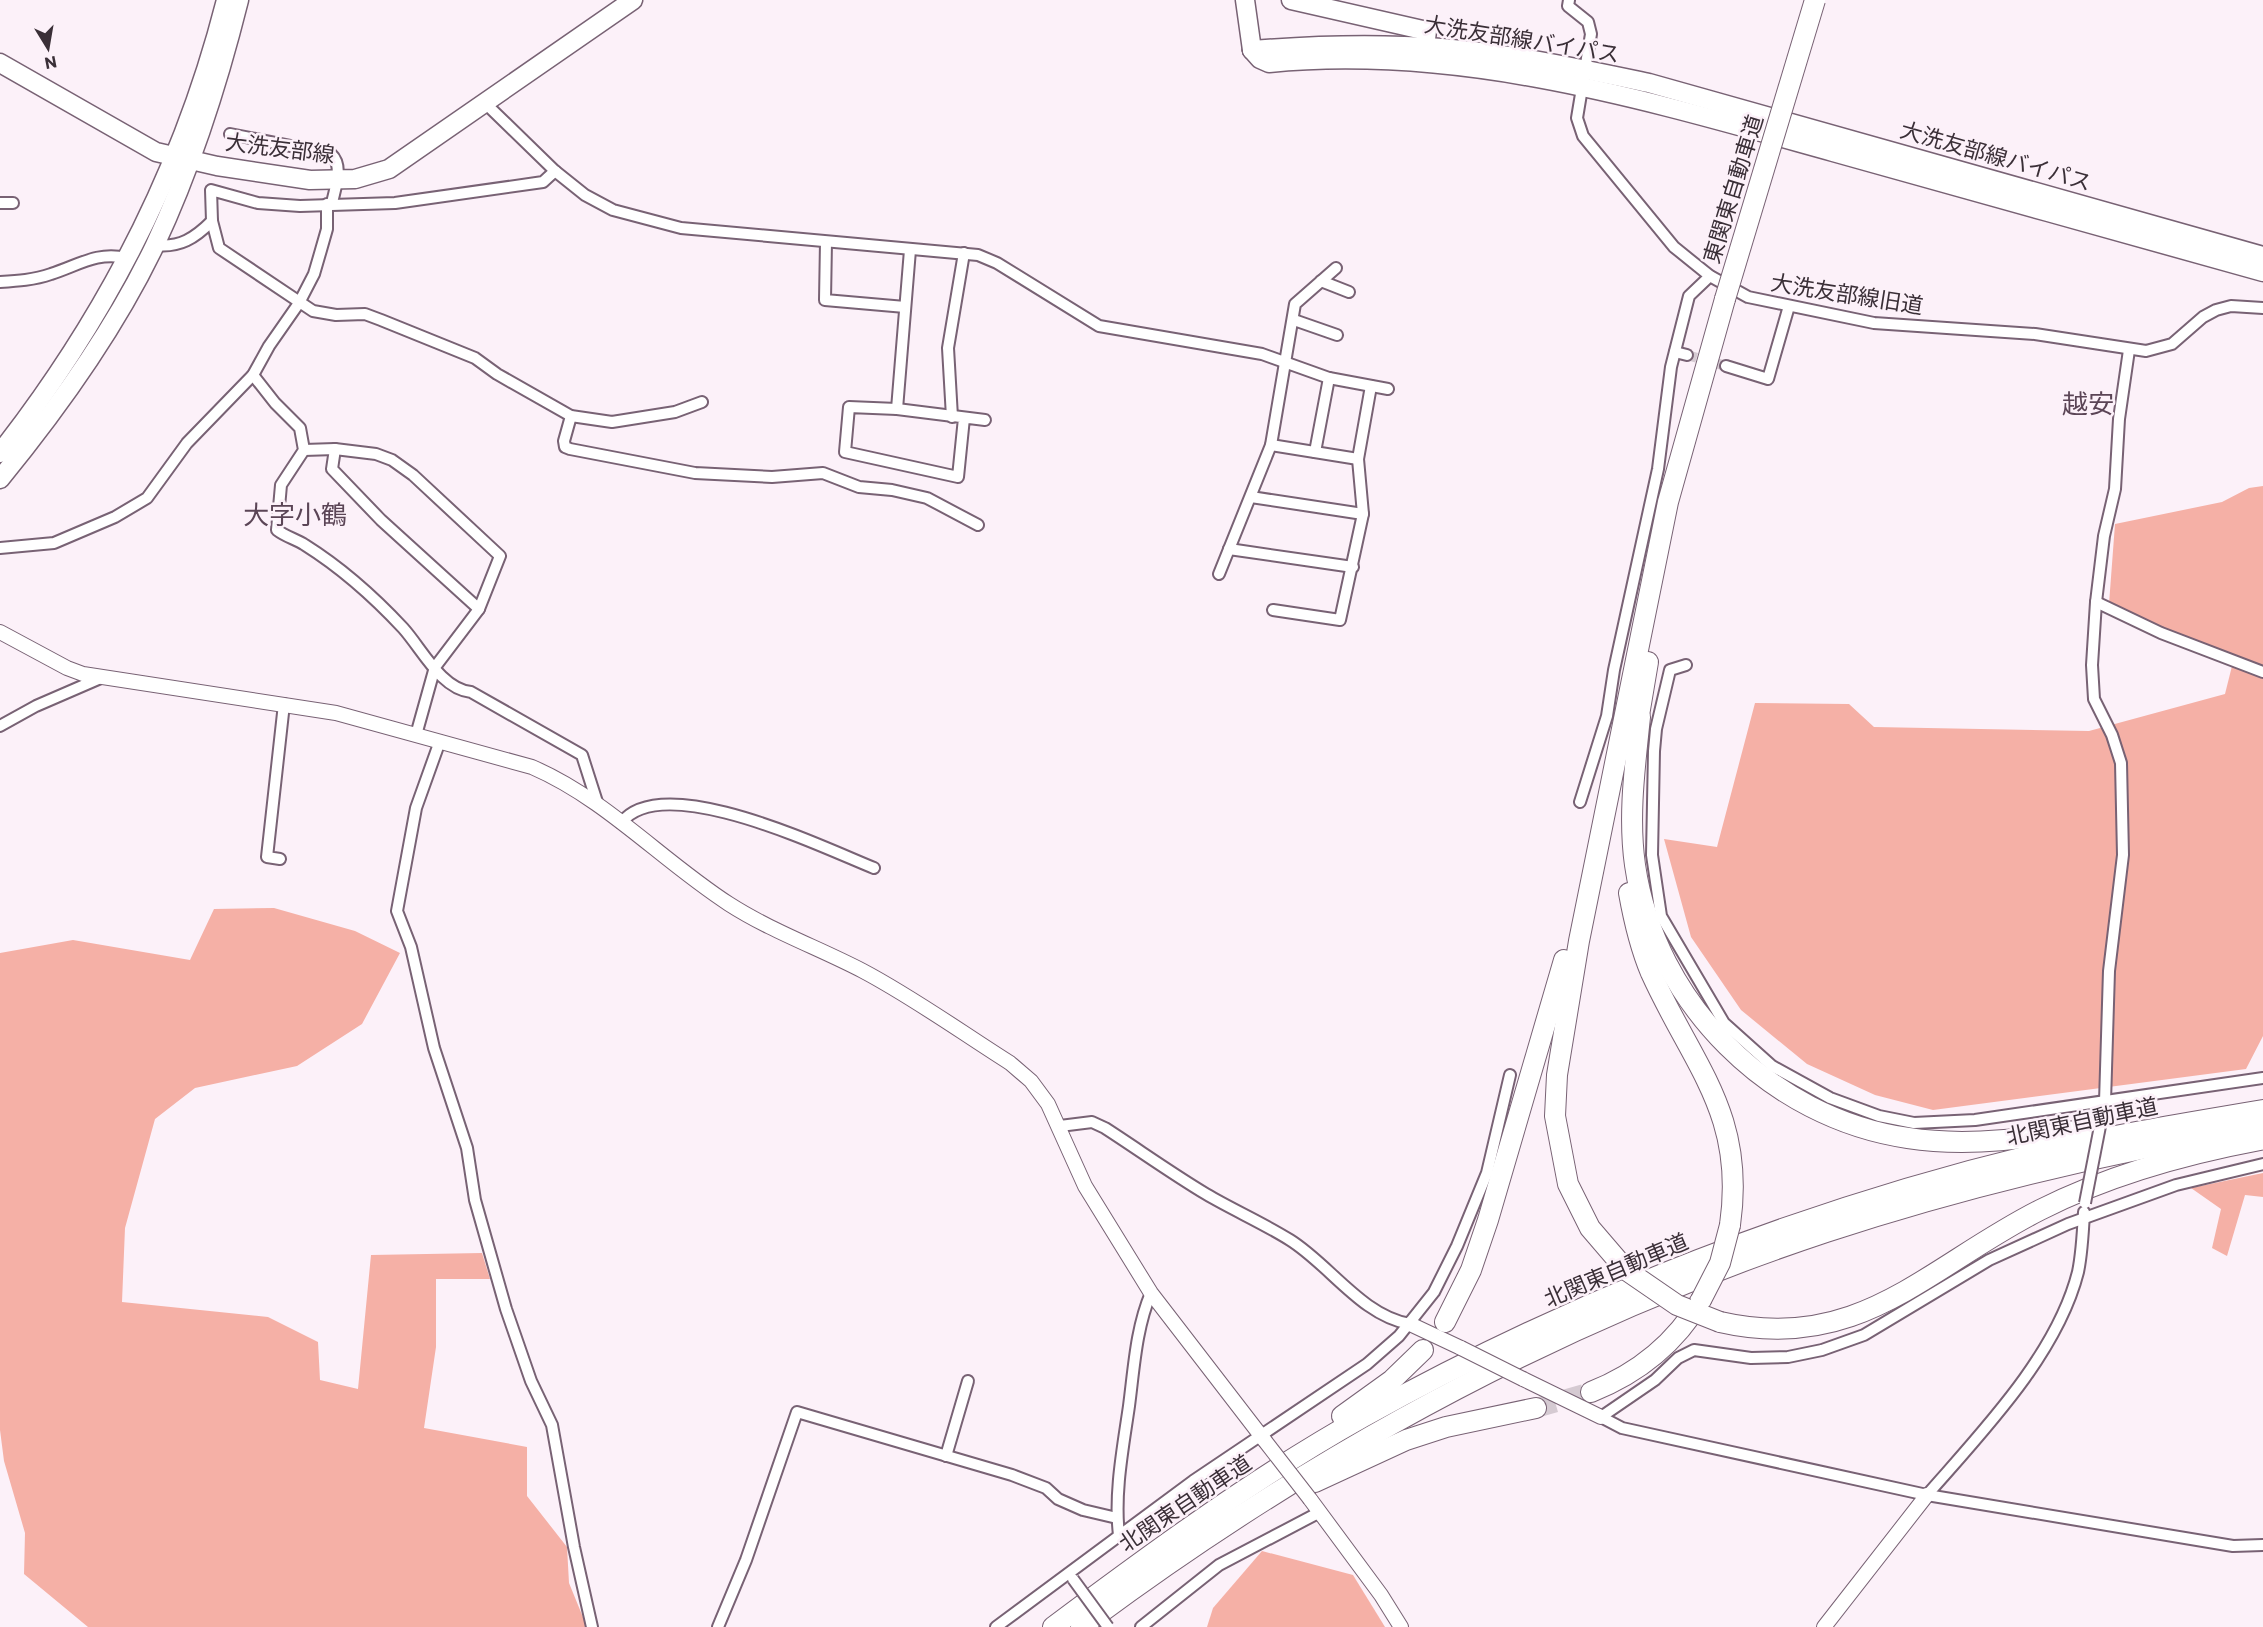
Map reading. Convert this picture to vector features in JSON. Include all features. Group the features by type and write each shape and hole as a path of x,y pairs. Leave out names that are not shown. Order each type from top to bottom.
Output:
{"highway":[{"name":"東関東自動車道","path":"1632,716 1699,393 1815,0"},
{"path":"1632,716 1632,833 1636,868 1650,926 1671,973 1696,1010 1738,1058 1771,1083 1812,1107 1858,1126 1908,1138 1946,1142 2011,1139 2142,1120 2263,1109"},
{"path":"1591,1392 1627,1376 1664,1349 1689,1322 1720,1263 1730,1226 1734,1180 1724,1118 1704,1071 1652,975 1642,949 1631,904 1624,849 1623,815 1632,716"},
{"path":"1632,716 1613,786 1567,1009 1557,1075 1555,1116 1562,1164 1577,1206 1603,1246 1626,1270 1677,1305 1720,1322 1754,1328 1790,1329 1825,1325 1860,1315 1914,1287 1982,1241 2071,1195 2150,1166 2263,1139"},
{"path":"1445,1322 1471,1270 1514,1136 1632,716"},
{"name":"北関東自動車道","path":"1053,1627 1143,1560 1296,1458 1360,1419 1533,1331 1681,1267 1821,1216 1971,1171 2146,1130 2263,1109"},
{"name":"北関東自動車道","path":"1081,1627 1260,1502 1354,1445 1453,1391 1622,1311 1753,1258 1826,1232 1930,1200 2060,1166 2263,1126"},
{"path":"1143,1560 1247,1480 1392,1380 1423,1350"},
{"path":"1115,1602 1266,1510 1354,1463 1406,1440 1446,1427 1536,1408"}],"main road":[{"path":"0,479 65,395 120,308 155,245 182,159 226,0"},
{"path":"0,453 40,403 71,355 100,308 182,159 220,74 239,0"},
{"name":"大洗友部線","path":"0,63 63,97 127,138 156,152 285,178 336,180 376,175 389,169 633,0"},
{"path":"1245,0 1252,50"},
{"path":"1291,0 1427,31 1425,47"},
{"name":"大洗友部線バイパス","path":"1252,50 1338,46 1425,47 1480,52 1584,78 1642,99 2263,272"},
{"name":"大洗友部線バイパス","path":"1252,50 1260,59 1269,63 1348,59 1407,61 1649,83 2263,255"}],"street":[{"name":"大洗友部線旧道","path":"1569,0 1568,6 1588,22 1591,34 1577,118 1583,136 1674,247 1710,276 1748,297 1874,323 2035,334 2146,351 2172,344 2203,317 2216,310 2231,306 2263,308"},
{"path":"485,103 555,171 600,204 681,228 964,253 998,263 1099,326 1262,354 1329,378 1388,389"},
{"path":"0,548 54,543 139,504 147,498 187,443 253,375 269,346 299,303 314,274 327,229 337,163 327,152 230,134"},
{"path":"219,248 212,221 211,190 258,203 300,206 420,200 543,182 555,171"},
{"path":"0,203 13,203"},
{"path":"155,245 171,247 195,237 212,221"},
{"path":"195,237 219,248 299,303 322,313 365,315 475,358 497,374 571,416 612,422 675,412 702,402"},
{"path":"826,242 825,300 905,307"},
{"path":"897,409 910,250"},
{"path":"964,253 948,348 958,418 958,477 846,452 849,407 897,409 958,418 985,420"},
{"path":"0,282 48,275 86,259 114,255 126,258"},
{"path":"1219,574 1272,445 1295,304 1336,268"},
{"path":"1580,802 1611,699 1614,670 1658,469 1675,352 1689,296 1710,276"},
{"path":"1322,282 1349,292"},
{"path":"1726,366 1768,379 1789,306"},
{"path":"1294,320 1337,335"},
{"path":"1824,1627 1927,1496 2024,1382 2070,1293 2078,1272 2085,1203 2105,1102 2109,971 2123,855 2121,763 2112,735 2094,699 2091,681 2096,602 2104,536 2115,489 2119,419 2129,350"},
{"path":"1675,352 1688,356"},
{"path":"253,375 275,403 300,428 304,450 281,485 277,530 304,544 368,595 460,691 471,692 582,754 597,802"},
{"path":"1315,452 1329,378"},
{"path":"1273,610 1340,620 1363,514 1358,459 1371,386"},
{"path":"571,416 564,441 566,447 570,449 695,473 772,477 823,473 859,487 892,490 927,498 978,525"},
{"path":"1272,445 1358,459"},
{"path":"304,450 335,449 376,454 392,460 413,475 501,556 479,609 435,667 416,735"},
{"path":"335,449 332,469 381,520 479,609"},
{"path":"1251,498 1363,514"},
{"path":"1229,549 1353,567"},
{"path":"2096,602 2161,633 2263,672"},
{"path":"0,632 67,668 103,677 336,713 531,767 559,779 597,802 709,890 739,910 864,972 1010,1063 1041,1094 1060,1126 1085,1186 1151,1293 1320,1512 1381,1595 1401,1627"},
{"path":"1686,665 1670,670 1656,729 1653,875 1662,916 1724,1023 1772,1066 1809,1089 1856,1108 1899,1121 1941,1123 2105,1102 2263,1078"},
{"path":"0,726 36,706 103,677"},
{"path":"280,859 267,857 284,704"},
{"path":"440,741 416,808 397,911 411,947 434,1048 467,1148 475,1200 500,1290 531,1381 552,1425 574,1547 592,1627"},
{"path":"621,822 628,813 644,808 695,804 766,825 874,868"},
{"path":"996,1627 1070,1577 1119,1535 1366,1364 1410,1324 1419,1314 1444,1274 1474,1207 1494,1149 1510,1075"},
{"path":"1060,1126 1092,1122 1106,1128 1207,1195 1290,1240 1319,1262 1359,1298 1400,1323 1410,1324 1461,1348 1622,1428 1927,1496 2233,1546 2263,1545"},
{"path":"1601,1417 1655,1380 1678,1358 1694,1350 1767,1358 1788,1357 1844,1343 1890,1321 1989,1260 2084,1217 2176,1185 2263,1164"},
{"path":"1119,1535 1117,1518 1138,1337 1144,1310 1151,1293"},
{"path":"946,1456 968,1381"},
{"path":"718,1627 746,1560 797,1412 1011,1475 1046,1488 1058,1499 1083,1510 1117,1518"},
{"path":"1141,1627 1219,1565 1320,1512"},
{"path":"1070,1577 1108,1627"}],"shaded area":[{"path":"2263,486 2263,1036 2246,1069 1933,1110 1875,1095 1807,1064 1741,1010 1691,937 1664,839 1717,847 1755,703 1849,704 1874,727 2089,731 2225,694 2233,662 2109,604 2115,524 2222,502 2249,488"},
{"path":"274,908 355,931 400,953 362,1024 297,1066 195,1088 155,1119 125,1228 122,1302 268,1317 318,1342 320,1380 358,1389 371,1255 482,1253 490,1279 436,1279 436,1347 424,1428 527,1447 527,1496 567,1547 569,1583 587,1627 88,1627 24,1574 25,1533 4,1461 0,1430 0,953 73,940 190,960 214,909"},
{"path":"2263,1173 2263,1197 2245,1195 2227,1256 2212,1248 2221,1209 2191,1188"},
{"path":"1262,1551 1353,1575 1385,1627 1207,1627 1213,1608"}],"tunnel":[{"path":"1687,355 1726,366"},
{"path":"1536,1408 1591,1392"}],"district":[{"name":"越安","path":"2088,404"},
{"name":"大字小鶴","path":"295,515"}]}
